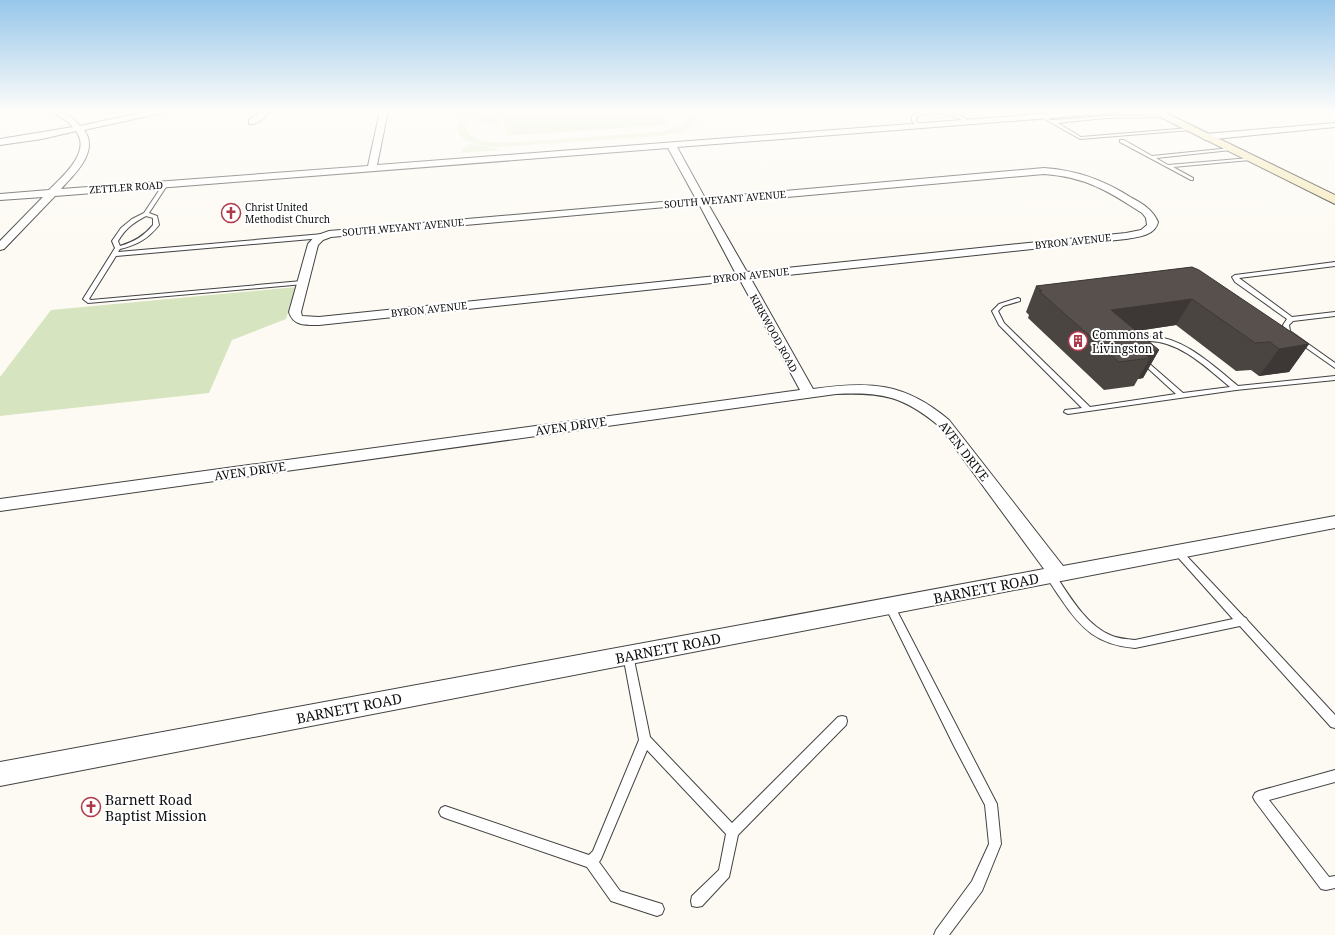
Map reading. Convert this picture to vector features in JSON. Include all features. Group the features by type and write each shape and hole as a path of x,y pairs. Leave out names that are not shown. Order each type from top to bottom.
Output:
{"main road":[{"path":"1242,155 1335,200"}],"street":[{"path":"0,247 71,173 83,155"},
{"path":"372,168 375,155"},
{"name":"ZETTLER ROAD","path":"0,197 546,155"},
{"name":"KIRKWOOD ROAD","path":"676,155 742,276 809,394"},
{"name":"SOUTH WEYANT AVENUE","path":"323,236 341,233 1044,171 1071,173 1086,177 1102,184 1122,196"},
{"name":"BYRON AVENUE","path":"302,283 295,312 297,318 301,320 318,321 1126,236 1147,232 1152,228 1154,222 1152,217 1146,211 1122,196"},
{"path":"302,283 313,244 316,240 323,236"},
{"name":"AVEN DRIVE","path":"0,505 809,394 856,388 875,388 894,392 914,400 930,410 944,423 1055,575"},
{"name":"BARNETT ROAD","path":"0,774 1335,522"}],"lane":[{"path":"1150,156 1169,155"},
{"path":"1212,155 1226,161"},
{"path":"1150,156 1191,179"},
{"path":"1168,166 1250,159"},
{"path":"116,251 115,241 123,229 134,220 146,214 166,184"},
{"path":"146,214 155,217 156,225 148,236 137,243 116,251 86,299 90,302 302,283"},
{"path":"116,251 323,236"},
{"path":"1335,264 1235,277 1237,281 1291,319 1335,314"},
{"path":"1018,300 1001,305 995,311 1001,324 1088,409"},
{"path":"1291,319 1286,325 1287,332 1335,366"},
{"path":"1182,396 1134,353 1130,346 1140,340 1158,339 1168,341 1181,347 1204,362 1236,388"},
{"path":"1068,412 1236,388 1335,378"},
{"path":"1178,552 1243,621 1335,723"},
{"path":"1055,575 1067,600 1093,630 1102,637 1114,642 1135,644 1243,621"},
{"path":"890,606 991,804 995,844 977,886 941,935"},
{"path":"628,655 645,740 732,832"},
{"path":"697,901 725,873 732,832 842,721"},
{"path":"591,862 597,855 645,740"},
{"path":"1335,776 1259,797 1326,884 1335,882"},
{"path":"445,812 591,862 616,896 657,909"}],"green space":[{"path":"296,287 286,319 232,340 209,393 0,416 0,377 51,310"}],"building":[{"path":"1192,267 1199,270 1309,344 1279,349 1270,342 1255,343 1192,299 1111,310 1159,350 1145,354 1150,358 1119,362 1039,291 1042,291 1036,286"}],"place":[{"name":"Christ United Methodist Church","path":"231,213"},
{"name":"Commons at Livingston","path":"1078,341"},
{"name":"Barnett Road Baptist Mission","path":"91,807"}]}
